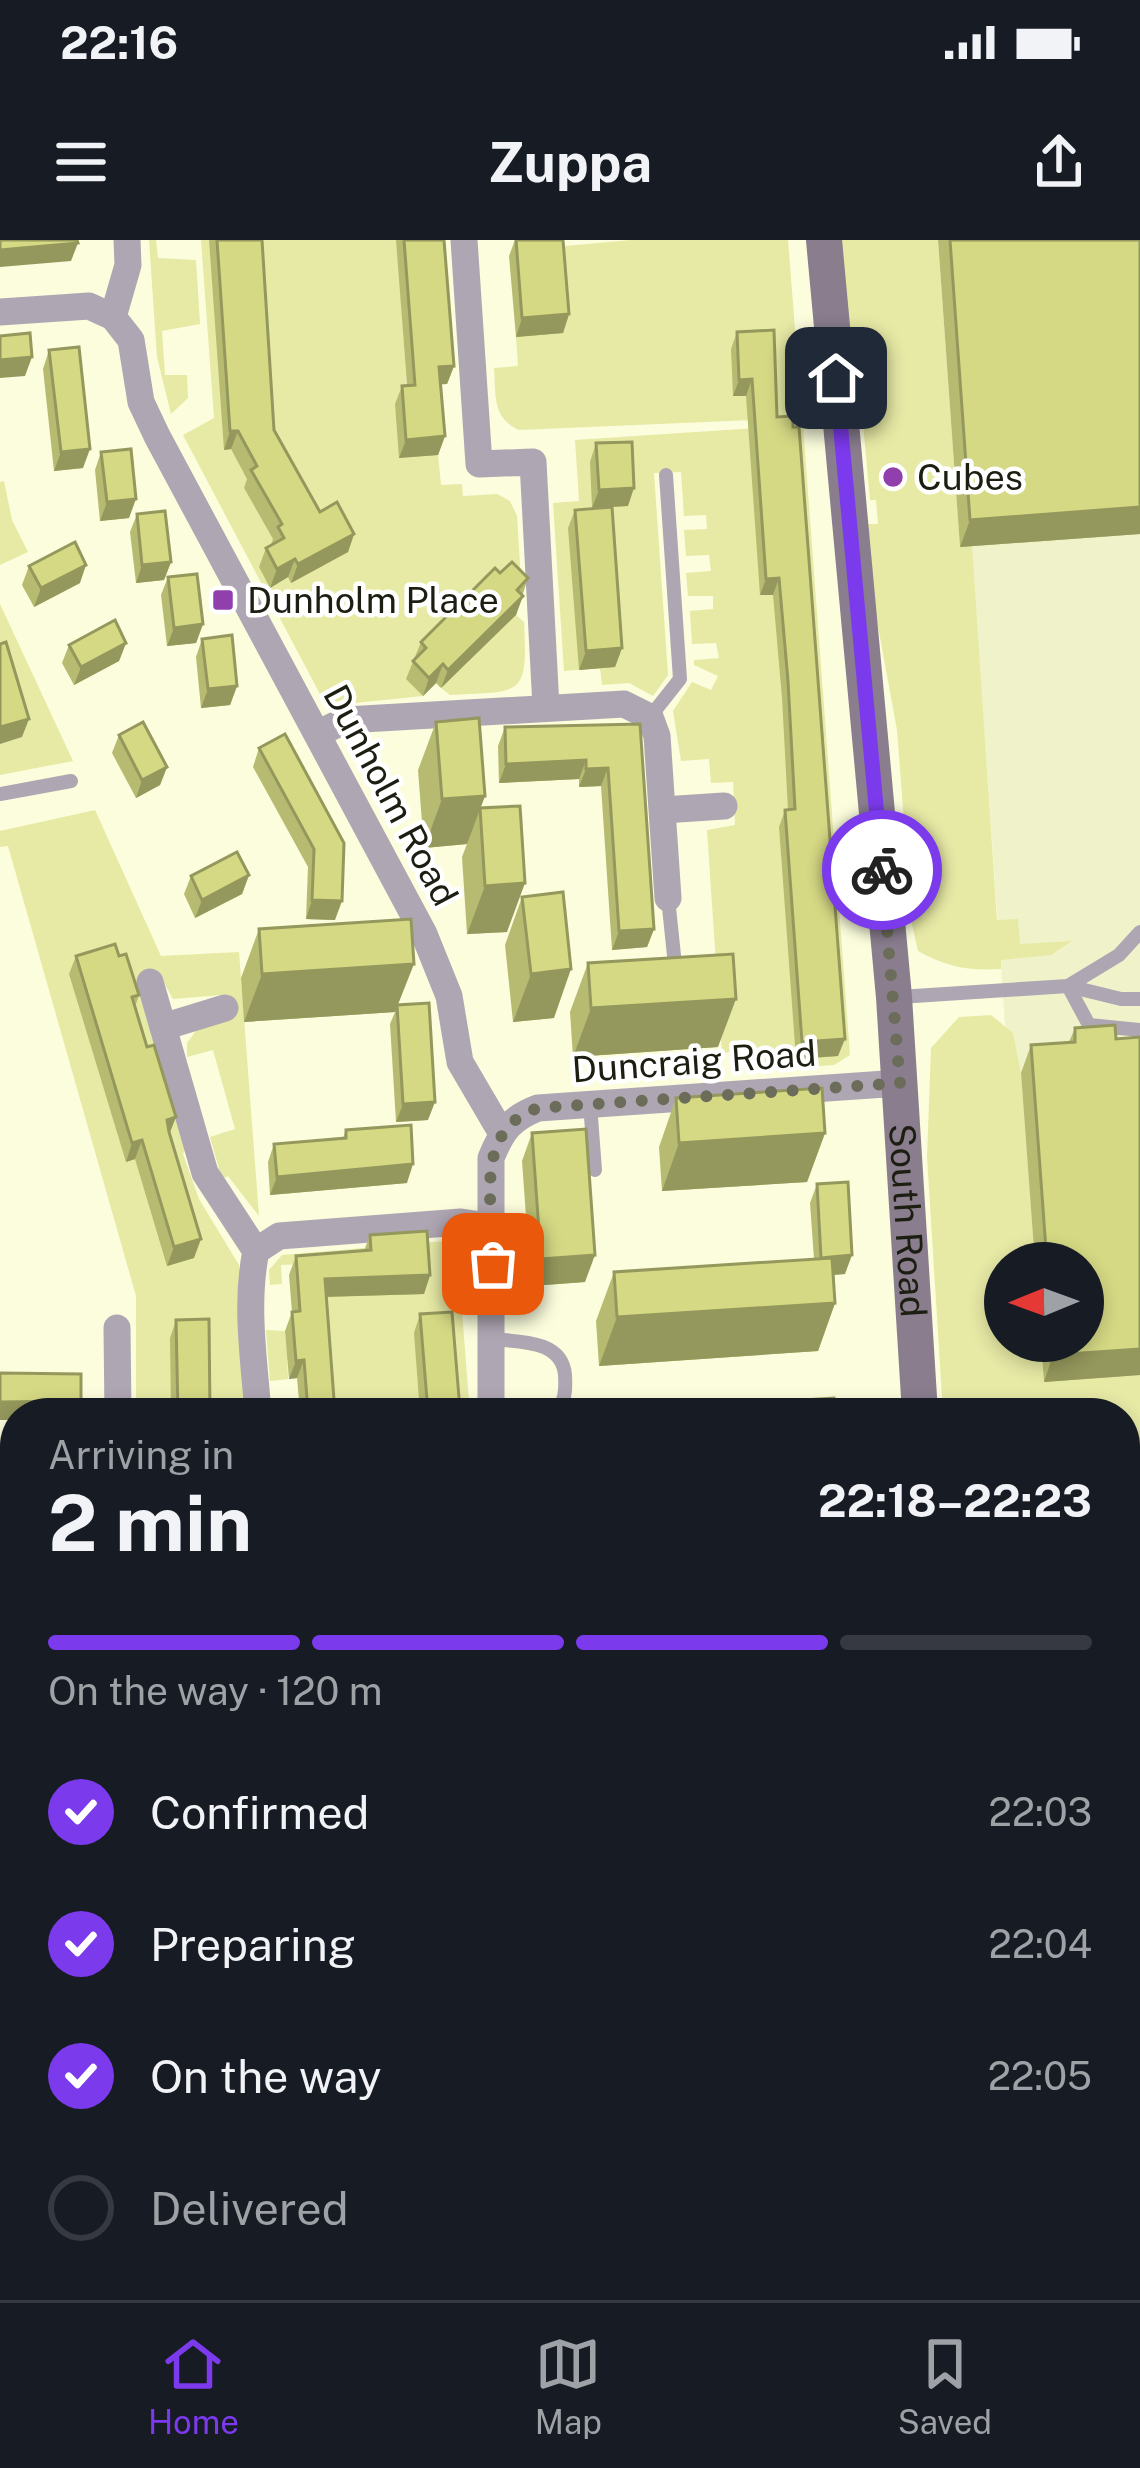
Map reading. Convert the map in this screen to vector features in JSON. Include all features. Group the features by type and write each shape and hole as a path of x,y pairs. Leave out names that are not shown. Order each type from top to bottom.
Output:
{"street":[{"path":"0,312 88,306 113,317 128,266 127,240"},
{"path":"464,240 479,464 533,462 547,707"},
{"name":"South Road","path":"824,240 894,997 919,1398"},
{"name":"Dunholm Road","path":"113,317 131,340 142,402 157,436 424,934 449,996 460,1062 501,1132"},
{"path":"319,734 346,720 625,704 650,717 657,736 668,898"},
{"path":"663,810 724,806"},
{"path":"150,982 205,1173 256,1251 250,1313 257,1398"},
{"path":"163,1027 225,1008"},
{"name":"Duncraig Road","path":"501,1132 518,1115 538,1108 900,1083"},
{"path":"491,1398 491,1158 501,1132"},
{"path":"256,1251 279,1236 461,1222 494,1227"},
{"path":"117,1328 118,1398"}],"lane":[{"path":"650,717 680,679 666,475"},
{"path":"0,794 71,781"},
{"path":"668,898 675,965"},
{"path":"1068,986 1119,955 1140,932"},
{"path":"894,997 1068,986 1120,1000 1140,999"},
{"path":"1068,986 1089,1025 1140,1030"},
{"path":"590,1104 595,1170"},
{"path":"491,1339 550,1348 564,1365 564,1398"}],"shaded area":[{"path":"1140,240 1140,1391 1032,1398 1029,1362 1104,1362 1104,1242 1021,1242 971,546"}],"green space":[{"path":"149,240 156,240 158,258 196,260 200,324 162,331 165,375 187,375 188,398 171,414 157,357"},
{"path":"201,240 397,240 408,403 400,458 438,455 441,485 462,484 463,496 497,494 510,501 517,516 522,597 423,696 335,705 321,696 183,435 214,418"},
{"path":"631,240 788,240 802,418 519,430 504,419 497,405 494,368 518,366 516,337 555,247"},
{"path":"841,240 938,240 960,546 972,546 997,920 1018,919 1020,944 1072,941 1051,955 1001,960 1001,969 958,967 918,951 912,924 897,730 864,550 862,524 878,524 876,500 870,500 863,423 853,408"},
{"path":"803,425 850,1055 834,1065 746,1071 742,1051 722,1053 707,830 735,825 733,782 711,783 709,759 681,761 673,711 692,682 711,690 718,676 694,665 694,660 719,658 716,643 692,644 690,611 713,609 713,596 688,596 686,573 711,571 709,555 686,556 684,530 707,529 706,515 684,516 681,472 654,473 668,675 653,696 629,683 602,685 600,668 564,671 553,503 579,501 575,440"},
{"path":"4,481 12,520 28,552 0,565 0,482"},
{"path":"0,604 73,761 0,775"},
{"path":"516,615 524,622 525,647 516,686 493,693 450,695 441,688"},
{"path":"95,810 161,956 239,952 259,1216 228,1176 222,1179 210,1137 235,1129 213,1050 187,1057 187,1043 222,995 173,999 162,979 187,1147 183,1154 199,1199 239,1265 246,1398 136,1398 136,1296 8,846 0,847 0,831"},
{"path":"991,1015 1013,1033 1021,1073 1033,1242 984,1242 984,1362 1043,1362 1044,1382 1140,1375 1140,1398 942,1398 927,1157 931,1048 959,1017"},
{"path":"445,1241 457,1249 469,1398 323,1398 311,1358 287,1360 288,1379 270,1381 266,1330 285,1331 287,1349 302,1264 281,1265 282,1284 270,1285 269,1270 282,1255"}],"building":[{"path":"0,240 77,240 78,243 0,250"},
{"path":"217,240 262,240 274,430 320,512 337,502 354,534 298,564 295,559 277,569 266,548 284,538 278,527 282,524 251,470 257,466 238,431 230,431"},
{"path":"404,240 444,240 454,366 439,367 445,436 406,440 402,386 415,385"},
{"path":"516,240 563,240 569,314 522,318"},
{"path":"950,240 1140,240 1140,507 970,520"},
{"path":"774,330 777,417 793,416 793,427 799,427 845,1039 802,1042 785,810 795,809 779,578 766,579 752,379 739,380 737,332"},
{"path":"30,333 32,357 0,360 0,336"},
{"path":"79,347 90,449 61,452 49,350"},
{"path":"632,442 634,488 599,490 596,443"},
{"path":"131,449 136,499 107,502 101,452"},
{"path":"612,507 622,648 586,651 575,510"},
{"path":"165,511 171,562 142,565 137,514"},
{"path":"75,542 86,565 41,588 29,566"},
{"path":"512,562 528,578 517,590 523,596 448,670 443,664 429,678 413,661 426,648 421,642 495,568 500,573"},
{"path":"197,574 203,624 174,628 168,577"},
{"path":"115,620 126,643 81,667 69,645"},
{"path":"232,635 237,686 208,689 202,639"},
{"path":"6,642 29,719 0,727 0,644"},
{"path":"479,718 485,796 442,799 436,722"},
{"path":"143,722 167,767 142,780 119,735"},
{"path":"640,724 654,929 619,931 608,768 586,769 586,760 506,764 505,727"},
{"path":"285,734 344,843 342,901 312,900 314,849 259,748"},
{"path":"520,806 525,883 485,886 480,808"},
{"path":"237,852 249,875 202,900 191,876"},
{"path":"563,892 571,969 531,974 522,897"},
{"path":"411,919 414,964 262,974 259,929"},
{"path":"115,944 119,956 126,954 139,995 132,997 147,1047 154,1045 176,1117 167,1120 169,1132 201,1239 174,1247 142,1140 132,1143 76,956"},
{"path":"733,954 736,999 591,1008 588,963"},
{"path":"429,1003 435,1102 403,1104 397,1005"},
{"path":"1115,1025 1116,1039 1140,1037 1140,1349 1104,1351 1104,1242 1045,1242 1031,1045 1075,1042 1075,1028"},
{"path":"822,1088 825,1133 679,1143 676,1098"},
{"path":"411,1125 413,1164 277,1177 274,1144 346,1138 346,1130"},
{"path":"586,1129 595,1255 541,1259 532,1133"},
{"path":"848,1182 852,1255 821,1258 817,1184"},
{"path":"427,1231 430,1275 325,1279 334,1398 307,1398 304,1360 296,1361 292,1312 300,1311 296,1256 371,1250 370,1235"},
{"path":"832,1258 835,1303 617,1317 614,1272"},
{"path":"452,1312 459,1398 427,1398 420,1314"},
{"path":"209,1319 210,1398 178,1398 176,1320"},
{"path":"0,1373 81,1374 81,1398 0,1398"}],"way so far":[{"path":"493,1264 491,1158 501,1132 518,1115 538,1108 900,1083 882,870"}],"place":[{"name":"Cubes","path":"893,477"},
{"name":"Dunholm Place","path":"223,600"}],"route":[{"path":"836,378 882,870"}]}
